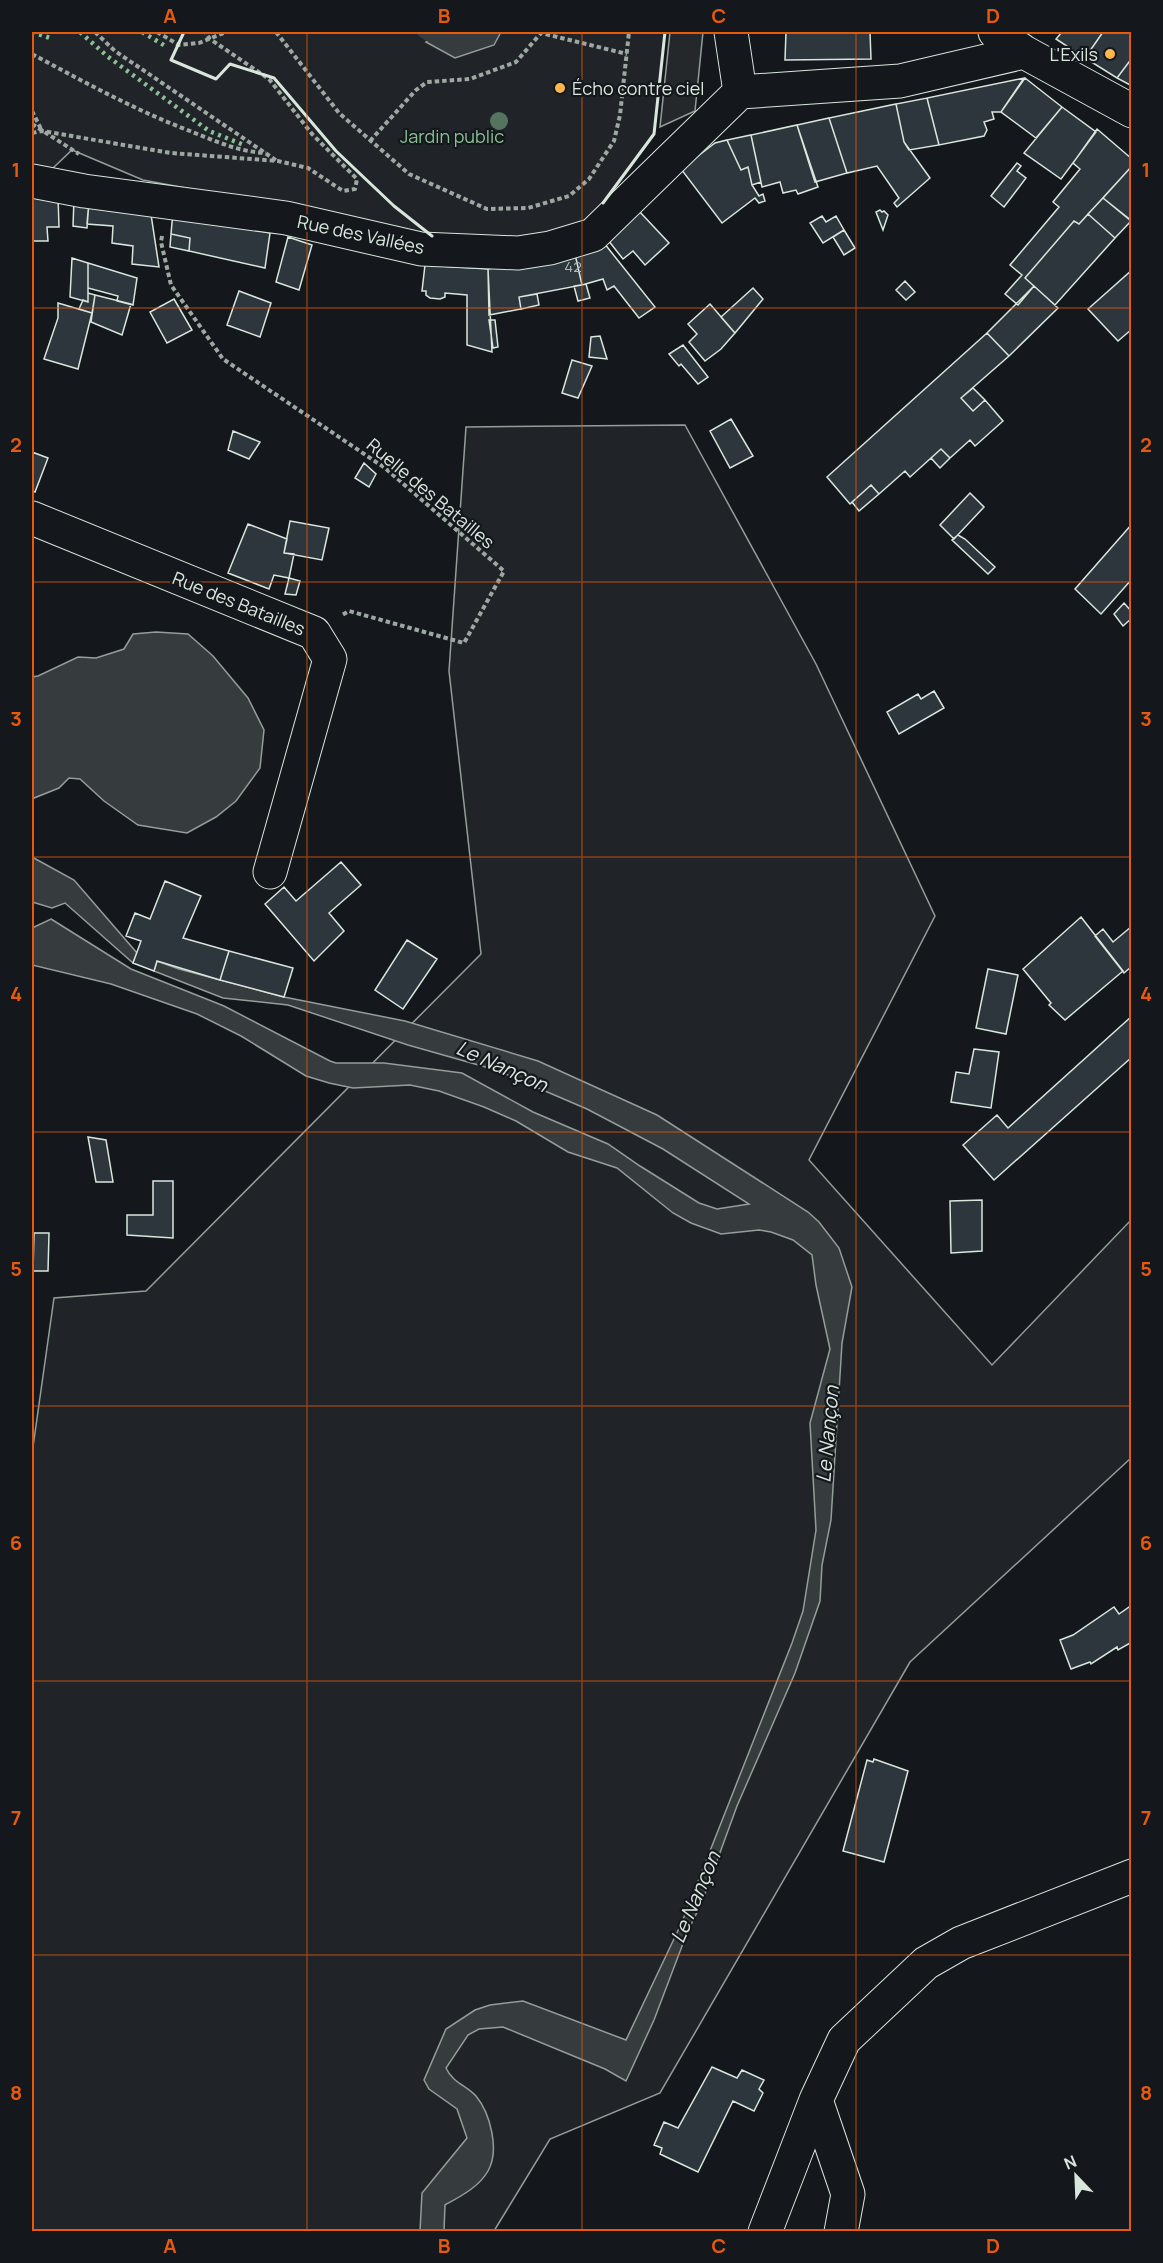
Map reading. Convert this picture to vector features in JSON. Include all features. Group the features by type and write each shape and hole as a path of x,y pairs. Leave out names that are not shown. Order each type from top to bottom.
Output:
{"street":[{"path":"731,32 740,92 900,81 1024,52"},
{"path":"995,32 1024,52 1131,111"},
{"name":"Rue des Vallées","path":"32,181 286,218 421,249 518,253 550,248 594,235 740,92"},
{"name":"Rue des Batailles","path":"32,518 314,633 330,659 270,872"},
{"path":"765,2232 816,2100 844,2040 926,1964 961,1943 1131,1876"},
{"path":"816,2100 848,2194 840,2232"}],"path":[{"path":"95,32 115,51 278,161"},
{"path":"157,32 178,45 200,43 226,32"},
{"path":"32,133 42,131 171,153 278,161 308,168 343,191 355,189 357,179 312,134 269,79 210,39 206,32"},
{"path":"276,32 339,113 409,174 486,209 528,208 568,196 589,179 614,141 620,115 629,32"},
{"path":"370,141 416,90 428,82 470,79 516,62 541,33 627,54"},
{"path":"32,54 154,117 216,142 249,152 266,153"},
{"path":"32,111 42,131"},
{"path":"32,124 42,131"},
{"name":"Ruelle des Batailles","path":"168,202 161,242 171,285 222,359 385,468 504,571 464,643 349,610 314,633"}],"green space":[{"name":"Jardin public","path":"32,32 665,32 654,134 586,226 539,239 441,242 250,200 143,180 72,150 53,168 32,166"},
{"path":"685,425 816,664 935,916 809,1160 992,1365 1131,1220 1131,1458 910,1662 660,2093 550,2139 494,2231 32,2232 32,1454 54,1298 146,1291 481,954 449,671 466,427"}],"shaded area":[{"path":"670,32 703,32 695,111 660,127"}],"water":[{"path":"437,32 501,32 494,45 455,58 426,42"},
{"path":"156,632 188,634 213,656 248,698 264,730 260,768 236,801 216,817 187,833 138,825 104,801 80,779 69,778 59,788 34,798 32,796 32,677 78,657 96,658 124,649 133,634"},
{"path":"32,857 74,880 137,953 133,963 65,903 52,908 32,902"},
{"name":"Le Nançon","path":"51,919 131,969 224,1006 330,1061 384,1063 462,1073 533,1112 608,1144 699,1203 717,1209 749,1204 663,1149 587,1109 496,1070 408,1045 288,1005 223,998 154,971 157,961 284,997 405,1021 538,1061 657,1115 808,1212 819,1222 839,1248 852,1287 842,1343 831,1520 822,1565 820,1601 795,1673 737,1806 702,1902 687,1933 654,2020 626,2081 605,2069 503,2027 479,2029 468,2035 446,2068 456,2081 472,2092 481,2103 492,2132 492,2162 480,2182 445,2205 444,2231 420,2231 422,2193 467,2138 457,2109 429,2089 424,2080 446,2029 475,2010 490,2005 523,2001 626,2040 682,1922 792,1643 803,1611 816,1530 810,1423 830,1349 812,1255 793,1240 771,1232 759,1230 721,1234 691,1223 673,1213 617,1168 568,1152 516,1121 484,1107 439,1091 410,1085 353,1088 306,1076 241,1036 197,1014 111,984 32,965 32,928"}],"building":[{"path":"786,32 870,32 871,59 785,60"},
{"path":"1062,32 1103,32 1085,58 1056,39"},
{"path":"1103,32 1132,32 1132,58 1117,78 1085,58"},
{"path":"1132,58 1132,86 1117,78"},
{"path":"1024,78 1001,112 992,112 994,119 984,122 987,130 984,136 939,145 927,98"},
{"path":"1025,78 1062,107 1036,138 1001,112"},
{"path":"927,98 939,145 909,150 904,142 896,104"},
{"path":"896,104 904,142 930,178 897,207 894,203 899,198 877,166 847,173 829,118"},
{"path":"1062,107 1096,132 1061,179 1024,153"},
{"path":"829,118 847,173 815,182 797,125"},
{"path":"797,125 818,187 798,194 796,190 783,193 780,182 762,187 751,135"},
{"path":"1097,129 1132,159 1132,166 1079,224 1074,221 1025,278 1034,286 1018,305 1005,294 1022,275 1010,265 1059,207 1053,202 1080,169 1073,163"},
{"path":"751,135 761,182 752,185 748,167 741,170 727,140"},
{"path":"727,140 741,170 748,167 752,185 759,196 763,194 765,201 759,203 755,198 722,223 681,169 715,143"},
{"path":"1017,163 1021,166 1017,171 1026,178 1004,207 991,196"},
{"path":"1132,166 1132,221 1103,198"},
{"path":"58,196 59,227 47,227 48,241 32,241 32,197"},
{"path":"1103,198 1131,221 1115,238 1088,214"},
{"path":"74,199 89,201 87,228 73,226"},
{"path":"89,201 150,208 159,267 132,264 133,246 112,243 113,226 87,224"},
{"path":"638,210 669,243 645,265 633,251 623,259 608,240"},
{"path":"880,210 888,215 883,230 876,212"},
{"path":"173,212 270,233 265,268 189,251 190,238 171,234"},
{"path":"1088,214 1115,238 1055,305 1025,278 1074,221 1079,224"},
{"path":"822,216 826,222 836,216 844,230 823,243 810,223"},
{"path":"844,230 855,248 844,255 833,237"},
{"path":"171,234 190,238 189,251 170,247"},
{"path":"288,237 312,245 299,290 276,282"},
{"path":"604,243 655,307 639,318 614,286 607,290 603,279 582,285 575,254"},
{"path":"575,254 582,285 519,297 521,309 489,315 488,269"},
{"path":"72,258 88,263 88,302 70,297"},
{"path":"88,263 137,278 133,305 117,301 118,296 88,288"},
{"path":"425,265 488,269 492,352 467,345 467,295 445,293 445,297 440,299 430,298 426,295 426,291 422,291"},
{"path":"1132,270 1132,329 1118,341 1088,309"},
{"path":"905,281 915,292 906,300 896,290"},
{"path":"586,284 590,298 578,301 574,286"},
{"path":"1034,286 1058,308 1009,356 987,333"},
{"path":"753,288 763,299 735,333 721,317"},
{"path":"239,291 271,303 260,337 227,325"},
{"path":"88,293 95,295 92,313 79,309 83,300 88,302"},
{"path":"537,294 539,305 521,309 519,297"},
{"path":"95,295 131,304 122,335 91,322"},
{"path":"174,299 192,330 167,343 150,312"},
{"path":"58,303 92,313 78,369 44,359 58,318"},
{"path":"710,304 735,333 721,349 705,361 689,342 697,334 688,324"},
{"path":"489,320 495,320 498,347 493,348"},
{"path":"987,333 1009,356 961,398 973,411 985,400 1003,421 975,446 970,440 950,458 941,449 910,477 905,471 879,494 871,485 850,504 827,477"},
{"path":"600,336 607,359 589,357 591,337"},
{"path":"683,345 708,377 698,384 669,354"},
{"path":"572,360 592,366 578,398 562,393"},
{"path":"973,388 985,400 973,411 961,398"},
{"path":"731,419 753,456 730,468 710,431"},
{"path":"233,431 260,442 249,459 228,450"},
{"path":"941,449 950,458 940,468 931,458"},
{"path":"32,452 48,458 35,492 32,491"},
{"path":"364,463 376,474 369,487 355,478"},
{"path":"871,485 879,494 859,511 852,502"},
{"path":"970,493 984,507 954,539 940,525"},
{"path":"290,521 329,528 322,560 284,553"},
{"path":"248,524 287,539 284,553 294,554 289,578 274,575 269,589 228,573"},
{"path":"1132,524 1132,579 1101,614 1075,589"},
{"path":"958,535 995,567 988,574 952,540"},
{"path":"289,578 300,581 296,595 285,594"},
{"path":"1124,603 1132,612 1132,618 1123,626 1114,614"},
{"path":"934,691 944,708 899,734 887,712 918,694 921,699"},
{"path":"341,862 361,885 329,913 344,931 314,961 265,904 284,887 296,901"},
{"path":"165,881 201,896 183,938 229,951 220,980 157,961 154,971 133,963 141,941 126,936 135,913 150,919"},
{"path":"1081,917 1123,971 1065,1020 1049,1005 1051,1003 1023,969"},
{"path":"1132,926 1132,966 1124,973 1095,936 1103,929 1113,942"},
{"path":"407,940 437,959 403,1009 375,990"},
{"path":"229,951 293,968 284,997 220,980"},
{"path":"988,969 1018,975 1006,1034 976,1028"},
{"path":"1132,1016 1132,1057 994,1180 963,1145 997,1115 1008,1128"},
{"path":"974,1049 999,1052 991,1108 951,1102 956,1072 969,1074"},
{"path":"88,1137 106,1140 113,1182 96,1182"},
{"path":"153,1181 173,1181 173,1238 127,1235 127,1215 153,1215"},
{"path":"982,1200 982,1251 951,1253 950,1201"},
{"path":"34,1233 49,1233 48,1271 33,1271"},
{"path":"1132,1605 1132,1642 1118,1650 1117,1647 1091,1664 1090,1662 1071,1669 1060,1640 1073,1635 1114,1607 1119,1614"},
{"path":"874,1759 908,1771 884,1862 843,1851 867,1760 873,1762"},
{"path":"712,2067 737,2078 742,2070 764,2080 759,2089 763,2093 754,2111 733,2101 698,2172 660,2154 662,2148 654,2145 664,2122 678,2128"}],"waterway":[{"path":"422,32 428,36 445,39"}],"hedge":[{"path":"32,32 50,38"},
{"path":"80,32 107,56 209,131 244,145"},
{"path":"142,32 167,47"}],"wall":[{"path":"184,32 171,60 216,79 230,64 274,78 336,151 394,206 432,236"},
{"path":"603,203 654,134 665,32"}],"place":[{"name":"L'Exils","path":"1110,54"},
{"name":"Écho contre ciel","path":"560,88"}]}
